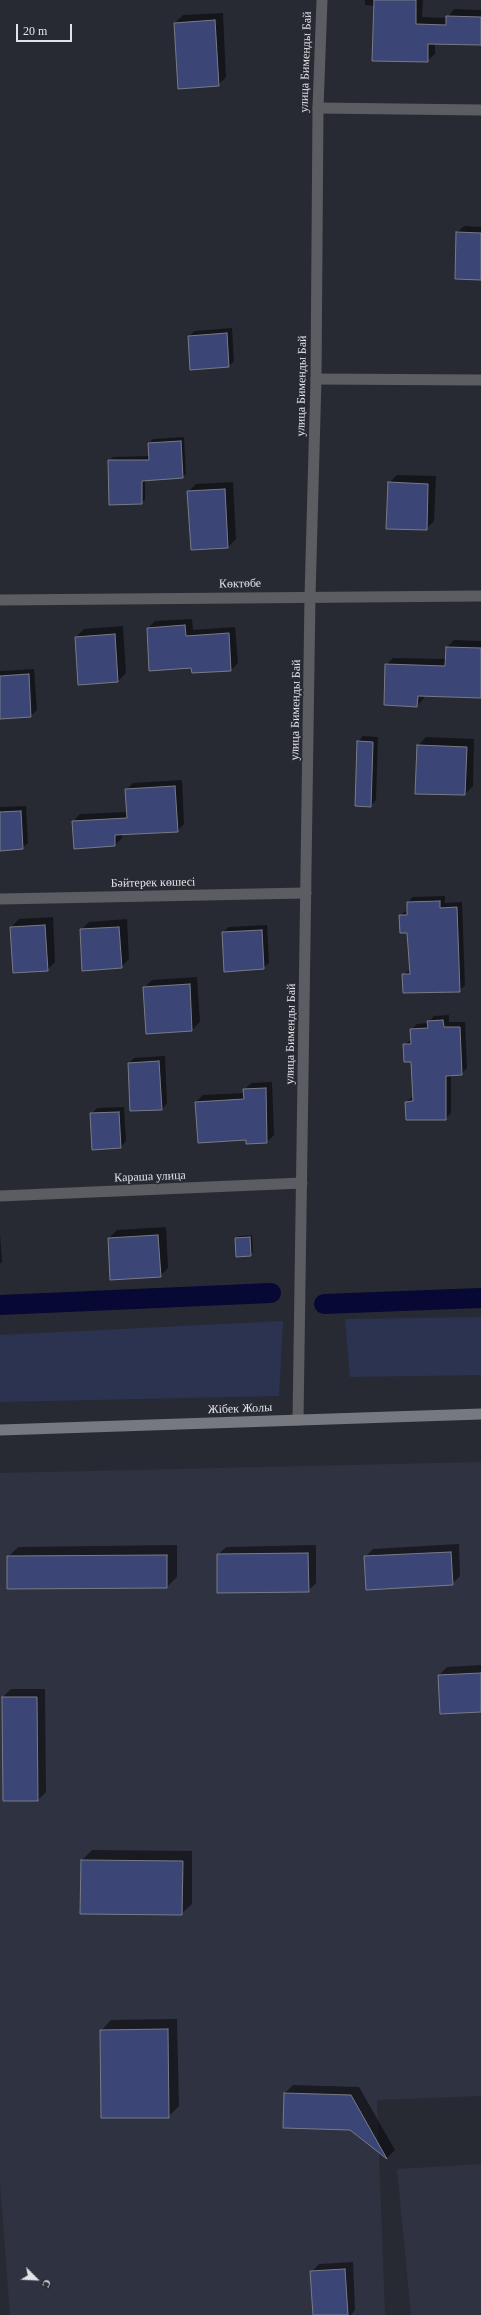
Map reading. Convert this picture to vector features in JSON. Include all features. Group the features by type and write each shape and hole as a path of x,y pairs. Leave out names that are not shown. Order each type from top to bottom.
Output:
{"main road":[{"name":"Жібек Жолы","path":"0,1430 481,1414"}],"street":[{"name":"улица Бименды Бай","path":"298,1420 310,596 316,379 318,108 322,0"},
{"path":"318,108 481,110"},
{"path":"316,379 481,380"},
{"name":"Көктөбе","path":"0,600 310,596 481,596"},
{"name":"Бәйтерек көшесі","path":"0,899 306,893"},
{"name":"Караша улица","path":"0,1196 302,1183"}],"shaded area":[{"path":"481,1317 481,1375 350,1377 345,1319"},
{"path":"283,1321 279,1396 0,1402 0,1335"},
{"path":"481,1462 481,2096 377,2100 385,2315 10,2315 0,2182 0,1473"},
{"path":"481,2164 481,2315 411,2315 397,2169"}],"building":[{"path":"374,0 416,0 416,24 446,25 446,16 481,17 481,45 428,44 428,62 372,61"},
{"path":"215,20 219,86 178,89 174,23"},
{"path":"456,232 481,233 481,280 455,279"},
{"path":"227,333 229,367 190,370 188,336"},
{"path":"181,441 183,478 142,481 142,504 109,505 108,460 149,460 148,443"},
{"path":"388,482 428,484 427,530 386,529"},
{"path":"225,489 228,548 191,550 187,491"},
{"path":"185,625 186,636 229,633 231,671 192,673 191,668 149,671 147,628"},
{"path":"115,634 118,682 78,685 75,637"},
{"path":"446,647 481,648 481,698 418,696 417,707 384,705 385,664 445,666"},
{"path":"29,674 31,717 0,719 0,676"},
{"path":"357,741 373,742 371,807 355,806"},
{"path":"417,745 467,747 465,795 415,794"},
{"path":"175,786 178,832 115,835 115,846 74,849 72,821 127,818 125,789"},
{"path":"21,811 23,849 0,851 0,812"},
{"path":"440,901 440,908 457,907 460,992 403,993 402,974 410,974 407,933 400,933 399,915 407,915 407,902"},
{"path":"45,925 48,971 13,973 10,927"},
{"path":"119,927 122,968 82,971 80,929"},
{"path":"262,930 264,969 224,972 222,932"},
{"path":"190,984 192,1031 146,1034 143,987"},
{"path":"443,1020 444,1027 460,1027 462,1075 446,1076 446,1120 406,1120 405,1102 413,1101 411,1062 404,1062 403,1044 411,1044 410,1029 428,1028 427,1021"},
{"path":"159,1061 162,1110 130,1111 128,1063"},
{"path":"266,1088 267,1143 246,1144 246,1140 198,1143 195,1102 244,1099 243,1089"},
{"path":"119,1112 121,1148 92,1150 90,1113"},
{"path":"158,1235 161,1277 110,1280 108,1238"},
{"path":"250,1237 251,1256 236,1257 235,1238"},
{"path":"451,1552 453,1585 366,1590 364,1556"},
{"path":"308,1553 309,1592 217,1593 217,1554"},
{"path":"167,1555 167,1588 7,1589 7,1556"},
{"path":"481,1673 481,1712 440,1714 438,1675"},
{"path":"2,1697 37,1697 38,1801 3,1801"},
{"path":"81,1860 183,1861 182,1915 80,1914"},
{"path":"168,2029 169,2118 101,2118 100,2030"},
{"path":"284,2093 351,2095 387,2159 350,2130 283,2128"},
{"path":"345,2269 348,2315 313,2315 310,2271"}],"waterway":[{"path":"0,1305 271,1293"},
{"path":"324,1304 481,1298"}]}
